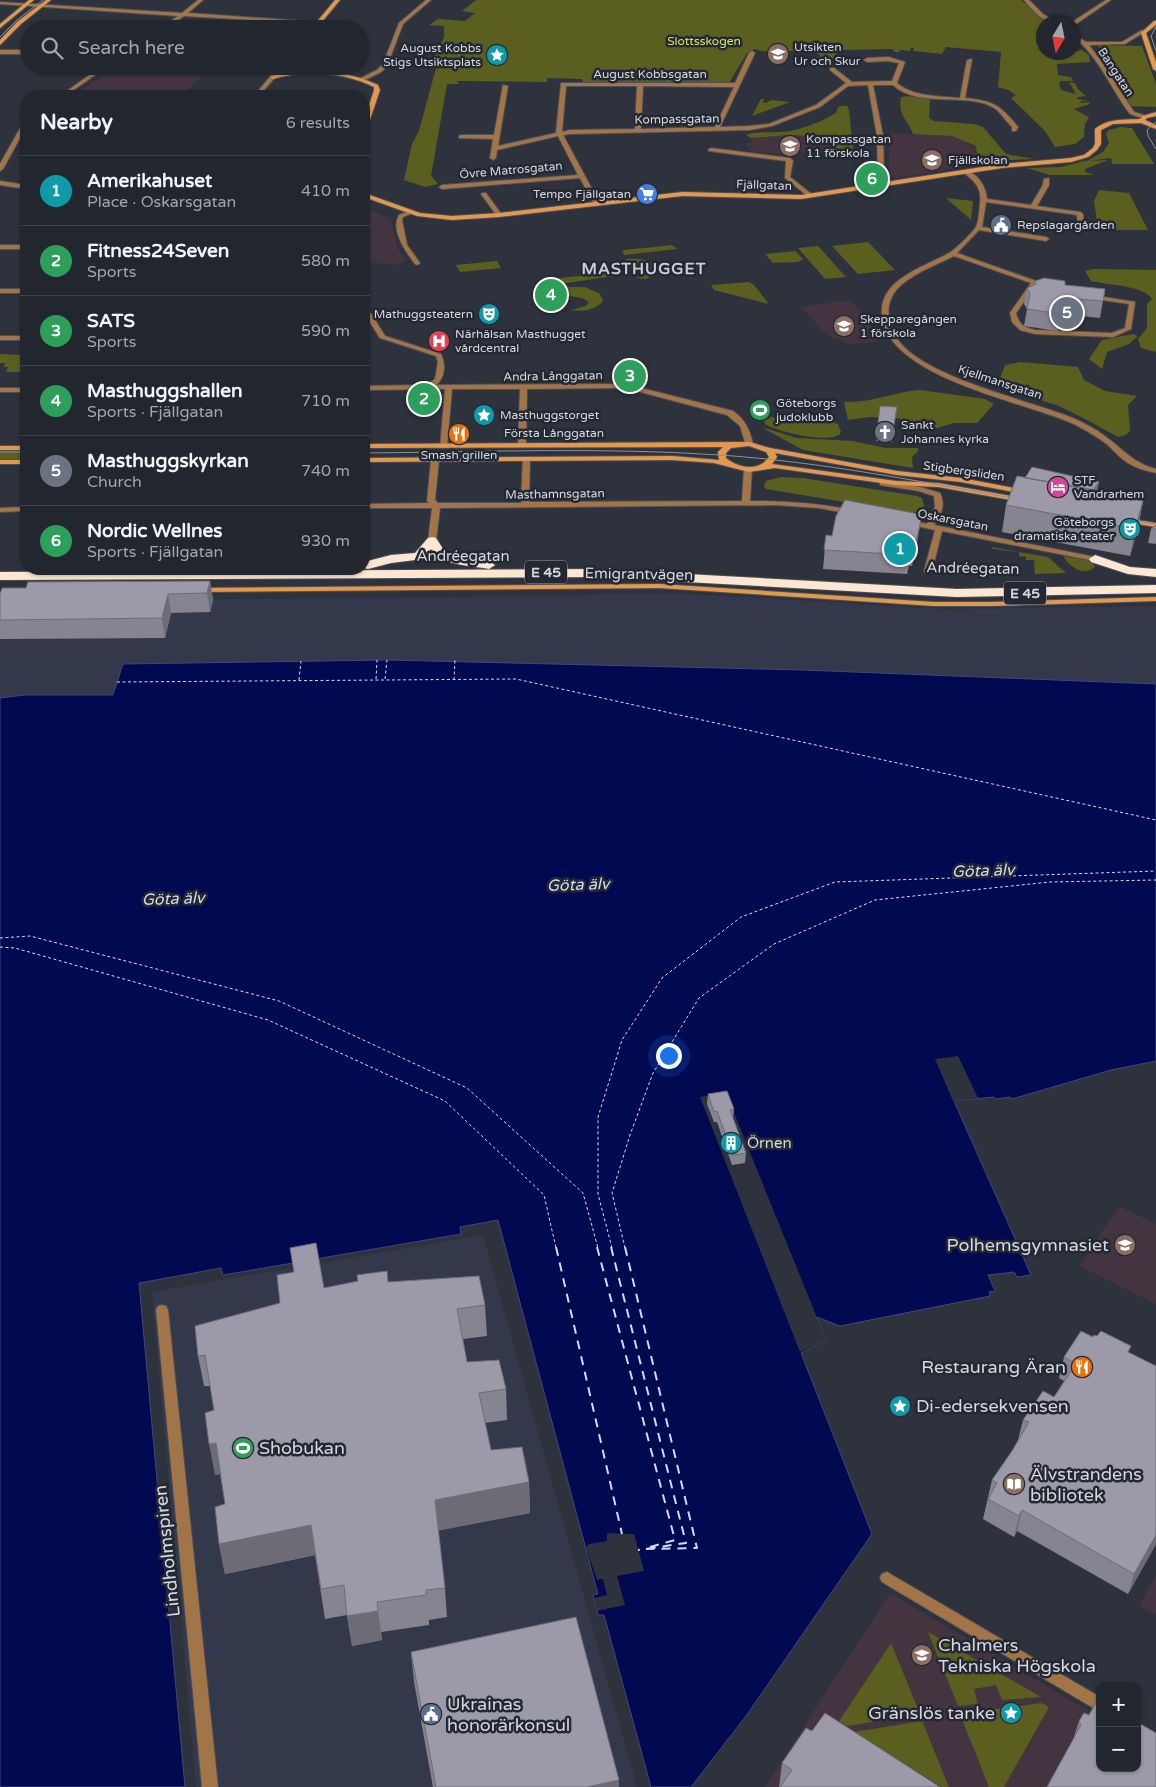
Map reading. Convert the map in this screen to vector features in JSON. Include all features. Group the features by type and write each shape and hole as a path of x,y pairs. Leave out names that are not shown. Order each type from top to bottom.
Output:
{"highway":[{"path":"370,564 391,559 419,556 432,541 440,554 445,557 489,565"},
{"path":"1095,559 1128,570 1156,573"},
{"name":"Andréegatan","path":"370,565 620,565 933,584 1074,588"},
{"name":"Andréegatan","path":"0,568 20,570"},
{"name":"Andréegatan","path":"370,572 595,572 922,592 1074,588"},
{"path":"0,578 20,573"},
{"name":"E 45","path":"1074,588 1156,581"},
{"name":"E 45","path":"1074,588 1156,589"}],"street":[{"path":"0,27 32,0"},
{"path":"23,20 49,0"},
{"path":"176,20 201,0"},
{"path":"320,20 338,0"},
{"path":"361,80 379,71 385,65 401,23 429,0"},
{"path":"1026,0 1041,15"},
{"path":"1081,18 1109,0"},
{"path":"0,2 285,20"},
{"path":"0,43 20,22"},
{"path":"1086,44 1123,43 1156,22"},
{"path":"1144,31 1144,38 1156,65"},
{"name":"Bangatan","path":"1081,40 1086,44 1098,63 1106,70 1127,107 1132,113 1144,119"},
{"path":"0,52 20,52"},
{"path":"717,128 752,53"},
{"path":"868,60 888,59 902,62 894,84"},
{"path":"962,99 970,60"},
{"path":"832,69 850,83 894,84 896,87 911,94 983,102 994,106 1015,127 1014,130"},
{"path":"71,90 93,75"},
{"path":"261,90 273,77 279,75"},
{"path":"335,75 361,80 377,88 370,111"},
{"name":"Kompassgatan","path":"494,149 559,134 770,125 818,106 843,85 850,83"},
{"path":"870,83 880,136 881,175 888,184"},
{"name":"August Kobbsgatan","path":"559,134 563,84 736,85"},
{"path":"638,130 640,84"},
{"path":"493,158 505,86"},
{"path":"1144,119 1156,114"},
{"path":"1144,119 1156,127"},
{"name":"Fjällgatan","path":"370,197 410,212 446,218 499,215 684,194 780,198 811,196 1002,166 1056,163 1077,159 1095,149 1098,144 1098,129 1103,125 1144,119"},
{"path":"0,168 20,133"},
{"path":"559,134 597,204"},
{"path":"461,137 496,137"},
{"path":"711,150 788,159 790,161 787,177 811,196"},
{"path":"966,172 981,183 984,189 984,200 978,228 1046,239"},
{"name":"Övre Matrosgatan","path":"442,187 582,176"},
{"path":"1031,207 1034,206 1046,185 1047,179"},
{"path":"0,183 20,186"},
{"path":"484,194 499,215"},
{"path":"984,200 1080,214 1081,227"},
{"path":"410,212 399,220 404,245 418,263"},
{"name":"Kjellmansgatan","path":"978,228 952,253 910,275 898,284 887,300 886,320 892,334 911,356 942,375 1040,407 1072,420 1104,438 1128,461 1136,466 1156,471"},
{"path":"0,247 20,246"},
{"path":"952,253 1054,290"},
{"path":"1035,282 1012,313 1015,322 1022,329 1035,332 1102,335 1118,334 1128,329 1133,303 1081,296"},
{"path":"0,291 20,291"},
{"path":"370,316 382,337 439,355 441,362 438,380 429,387"},
{"path":"0,338 20,338"},
{"name":"Andra Långgatan","path":"370,388 617,386 633,388 730,413 740,419 749,434 749,444"},
{"path":"443,446 449,388"},
{"path":"522,445 524,388"},
{"path":"0,390 20,390"},
{"name":"Stigbergsliden","path":"684,445 749,444 769,450 877,469 961,480 1032,494"},
{"name":"Första Långgatan","path":"370,446 684,445"},
{"path":"728,464 722,458 722,452 736,445"},
{"path":"0,448 20,448"},
{"path":"762,467 773,460 772,453 769,450"},
{"name":"Stigbergsliden","path":"654,458 701,460 748,469 775,466 932,492 939,498 940,502 930,527"},
{"name":"Första Långgatan","path":"370,460 654,458"},
{"path":"525,506 526,459"},
{"path":"432,541 436,505 430,501 435,460"},
{"path":"0,462 20,462"},
{"path":"748,469 745,494 746,504 804,505 858,513"},
{"name":"Stigbergsliden","path":"848,477 909,484 938,485 1035,503"},
{"name":"Masthamnsgatan","path":"370,506 746,504"},
{"path":"0,510 20,510"},
{"path":"1156,517 1120,515 1156,525"},
{"name":"Oskarsgatan","path":"894,520 1095,559"},
{"path":"928,571 939,529"},
{"name":"Emigrantvägen","path":"187,590 650,586 934,604 1156,599"},
{"name":"Lindholmspiren","path":"162,1310 210,1787"},
{"path":"887,1578 1096,1702"}],"shaded area":[{"path":"104,75 203,75 188,90 81,90"},
{"name":"Fjällskolan","path":"889,133 952,136 976,147 977,155 974,165 897,178 889,177"},
{"name":"Kompassgatan 11 förskola","path":"789,135 833,137 832,154 795,152 788,153 788,155 750,151 745,143 752,142 751,138"},
{"path":"370,210 391,219 398,250 408,259 399,265 370,263"},
{"name":"Skepparegången 1 förskola","path":"850,300 867,319 879,341 847,345 841,339 833,339 801,307"},
{"path":"614,593 674,593 945,609 1156,606 1156,684 803,670 387,660 124,664 113,695 25,695 0,698 0,605 32,601 566,596"},
{"name":"Polhemsgymnasiet","path":"1119,1206 1156,1224 1156,1304 1079,1266"},
{"path":"483,1235 637,1787 196,1787 152,1292"},
{"path":"1156,1575 1156,1615 1139,1606"},
{"name":"Chalmers Tekniska Högskola","path":"890,1593 1096,1716 1096,1772 1141,1772 1156,1787 765,1787"}],"green space":[{"name":"Slottsskogen","path":"476,0 1021,0 1040,15 1036,15 1036,60 1081,60 1082,50 1089,55 1090,62 1057,64 1058,75 1071,77 1073,81 1061,81 1059,84 1061,90 1076,94 1069,82 1075,83 1078,89 1086,96 1078,97 1077,99 1089,101 1081,101 1081,103 1089,102 1090,104 1074,109 1089,117 1085,124 1084,137 1075,144 1055,147 1045,131 1011,98 1016,95 998,87 1001,52 946,47 942,54 913,51 914,48 911,48 910,51 900,50 899,48 900,52 895,52 892,49 842,50 835,55 833,67 823,65 816,67 820,55 812,52 771,52 755,49 747,53 729,83 583,82 582,79 547,78 547,82 457,81 459,84 447,84 431,176 438,184 425,187 404,180 412,144 419,131 436,68 429,67 444,37 444,26 429,25 438,19 465,21 475,13 462,11"},
{"path":"1098,45 1142,46 1156,84 1156,107 1129,106"},
{"path":"901,97 930,99 929,118 934,121 974,124 983,127 1006,154 1034,159 988,161 974,164 977,155 976,146 952,136 913,134 900,108"},
{"path":"761,99 764,99 763,102 765,103 772,100 790,102 752,116"},
{"path":"841,106 847,106 849,110 853,149 848,154 832,154 833,137 789,135 751,138 746,135 787,132 802,128 831,116"},
{"path":"1121,127 1132,128 1154,164 1112,164 1111,158 1087,161 1103,152 1109,143 1106,134 1109,130"},
{"path":"1108,160 1085,169 1085,172 1094,175 1050,175 1027,168 1061,167 1084,161"},
{"path":"1099,190 1129,193 1148,230 1102,230 1098,228 1094,201"},
{"path":"946,198 973,201 971,220"},
{"path":"868,242 895,270 858,274 832,246"},
{"path":"672,245 677,249 624,255 622,252 625,250"},
{"path":"818,246 846,277 825,279 798,248"},
{"path":"795,251 803,259 798,262 773,263 765,254"},
{"path":"626,259 646,260 657,266 657,273 646,279 635,278 645,276 646,272 642,269 626,267"},
{"path":"497,261 501,268 460,272 456,265"},
{"path":"1093,269 1156,270 1156,352 1141,348 1138,339 1147,328 1147,304 1152,299 1147,294 1133,288 1091,281 1085,271"},
{"path":"610,273 621,275 560,284 556,281 560,278"},
{"path":"749,282 754,285 769,304 714,290 711,285"},
{"path":"568,287 585,287 600,294 603,301 588,310 571,310 586,306 589,302 582,298 569,296"},
{"path":"1133,334 1138,336 1129,344 1107,352 1102,369 1089,359 1102,340"},
{"path":"0,354 20,355 20,372 6,372 8,367 4,367 5,363 0,363"},
{"path":"1020,362 1078,367 1084,380 1105,391 1137,396 1128,405 1130,431 1126,435 1118,437 1056,405 1015,393 995,382 1001,376 1005,365"},
{"path":"920,390 985,399 994,404 977,423 954,423 937,428 928,428 897,418 869,417 848,420 844,402 864,401"},
{"path":"772,417 788,421 825,420 838,424 841,432 839,435 823,438 802,436 765,424 764,421"},
{"path":"761,427 797,438 852,441 886,448 918,448 918,451 912,457 913,468 803,450"},
{"path":"20,450 20,459 0,459 0,451"},
{"path":"781,477 803,478 917,496 922,498 924,507 917,512 910,513 766,489 764,487 766,481"},
{"path":"991,547 1048,557 1066,573 1035,574 1034,560 1026,560 1026,557 1019,556 1019,552 993,549"},
{"path":"1063,556 1091,561 1095,567 1090,570 1081,571 1069,564"},
{"path":"928,1632 1041,1697 1002,1700 996,1685 974,1689 978,1704 958,1706"},
{"path":"891,1643 920,1714 847,1726 839,1721"},
{"path":"1041,1703 1049,1707 1004,1787 989,1787 960,1714"},
{"path":"922,1721 949,1787 942,1787 854,1732"}],"water":[{"name":"Göta älv","path":"387,660 803,670 1156,684 1156,1061 1111,1070 1012,1099 1010,1097 996,1099 994,1097 954,1101 1031,1275 1017,1277 1014,1272 988,1275 995,1291 989,1292 990,1296 840,1326 817,1317 826,1340 801,1353 872,1534 746,1716 691,1787 651,1787 604,1615 598,1615 593,1595 598,1594 498,1220 460,1227 461,1234 223,1275 221,1268 139,1283 185,1787 0,1787 0,698 25,695 113,695 123,664"}],"pier":[{"path":"958,1056 978,1098 953,1101 935,1059"},
{"path":"726,1093 826,1340 800,1352 700,1097"},
{"path":"607,1533 634,1534 644,1571 617,1576 625,1605 597,1611 594,1598 607,1595 603,1579 597,1580 586,1547 589,1544 607,1541"}],"building":[{"path":"1044,278 1065,281 1065,285 1105,289 1103,301 1065,298 1061,314 1027,309 1030,294 1027,288 1036,284 1035,281"},
{"path":"880,406 897,407 894,424 878,423"},
{"path":"1032,467 1099,482 1093,490 1025,478"},
{"path":"1017,476 1143,501 1135,529 1006,505"},
{"path":"845,500 919,514 918,519 921,519 915,548 912,547 910,555 824,550 826,535 832,536 836,516"},
{"path":"210,581 207,593 168,594 162,618 0,620 0,594 2,588 26,588 28,582"},
{"path":"727,1091 734,1109 730,1110 746,1153 733,1155 717,1111 714,1112 708,1094"},
{"path":"316,1243 324,1288 358,1281 357,1275 387,1271 388,1282 479,1276 485,1305 457,1309 467,1362 499,1360 506,1389 479,1393 491,1450 522,1447 529,1482 435,1500 445,1588 426,1590 426,1595 377,1602 378,1611 347,1616 344,1585 321,1589 311,1525 219,1544 215,1507 225,1504 216,1443 209,1444 205,1413 214,1410 205,1355 198,1356 195,1326 280,1303 277,1275 294,1272 290,1248"},
{"path":"1081,1331 1093,1337 1094,1335 1097,1336 1101,1331 1131,1346 1128,1352 1156,1366 1156,1535 1134,1574 1022,1510 1019,1516 988,1499 997,1483 992,1480 1029,1422 1023,1420 1043,1391 1054,1397 1076,1364 1064,1357"},
{"path":"576,1617 619,1780 587,1787 436,1787 411,1652"},
{"path":"1096,1703 1096,1772 1141,1772 1141,1724 1156,1733 1156,1787 1047,1787 1081,1725 1079,1721 1084,1713 1089,1715"},
{"path":"825,1713 940,1787 780,1787 792,1770 782,1763 806,1728 812,1731"}],"ferry route":[{"path":"376,679 377,660"},
{"path":"385,679 387,660"},
{"path":"454,679 455,660"},
{"path":"299,680 301,661"},
{"path":"117,682 454,679"},
{"path":"454,679 516,679 1156,820"},
{"path":"612,1248 598,1194 598,1117 622,1040 662,978 741,917 835,882 1156,871"},
{"path":"625,1248 612,1193 630,1135 653,1073 699,998 774,944 875,900 1050,882 1156,880"},
{"path":"0,938 30,936 279,1001 467,1088 583,1193 598,1248"},
{"path":"0,947 15,948 268,1020 445,1101 544,1195 556,1248"},
{"path":"556,1247 622,1534"},
{"path":"597,1247 675,1540 646,1548"},
{"path":"611,1247 686,1543 638,1550"},
{"path":"625,1247 697,1548 646,1549"}],"tram line":[{"path":"0,37 17,20 43,0"},
{"path":"1156,27 1151,36 1156,51"},
{"path":"1156,122 1147,130 1148,136 1156,149"},
{"path":"370,453 631,451 720,455 796,462 1023,500"},
{"path":"0,452 20,452"},
{"path":"1126,520 1156,524"}],"place":[{"name":"Utsikten Ur och Skur","path":"778,54"},
{"name":"August Kobbs Stigs Utsiktsplats","path":"497,55"},
{"name":"Kompassgatan 11 förskola","path":"790,146"},
{"name":"Fjällskolan","path":"932,160"},
{"name":"Nordic Wellnes","path":"872,179"},
{"name":"Tempo Fjällgatan","path":"647,194"},
{"name":"Repslagargården","path":"1001,225"},
{"name":"Masthuggshallen","path":"551,295"},
{"name":"Masthuggskyrkan","path":"1067,313"},
{"name":"Mathuggsteatern","path":"489,314"},
{"name":"Skepparegången 1 förskola","path":"844,326"},
{"name":"Närhälsan Masthugget vårdcentral","path":"439,341"},
{"name":"SATS","path":"630,376"},
{"name":"Fitness24Seven","path":"424,399"},
{"name":"Göteborgs judoklubb","path":"760,410"},
{"name":"Masthuggstorget","path":"484,415"},
{"name":"Sankt Johannes kyrka","path":"885,432"},
{"name":"Smash grillen","path":"459,434"},
{"name":"STF Vandrarhem","path":"1058,487"},
{"name":"Göteborgs dramatiska teater","path":"1130,529"},
{"name":"Amerikahuset","path":"900,549"},
{"name":"Örnen","path":"731,1143"},
{"name":"Polhemsgymnasiet","path":"1125,1245"},
{"name":"Restaurang Äran","path":"1082,1367"},
{"name":"Di-edersekvensen","path":"900,1406"},
{"name":"Shobukan","path":"243,1448"},
{"name":"Älvstrandens bibliotek","path":"1014,1484"},
{"name":"Chalmers Tekniska Högskola","path":"922,1655"},
{"name":"Gränslös tanke","path":"1011,1713"},
{"name":"Ukrainas honorärkonsul","path":"431,1714"}],"district":[{"name":"MASTHUGGET","path":"644,268"}]}
